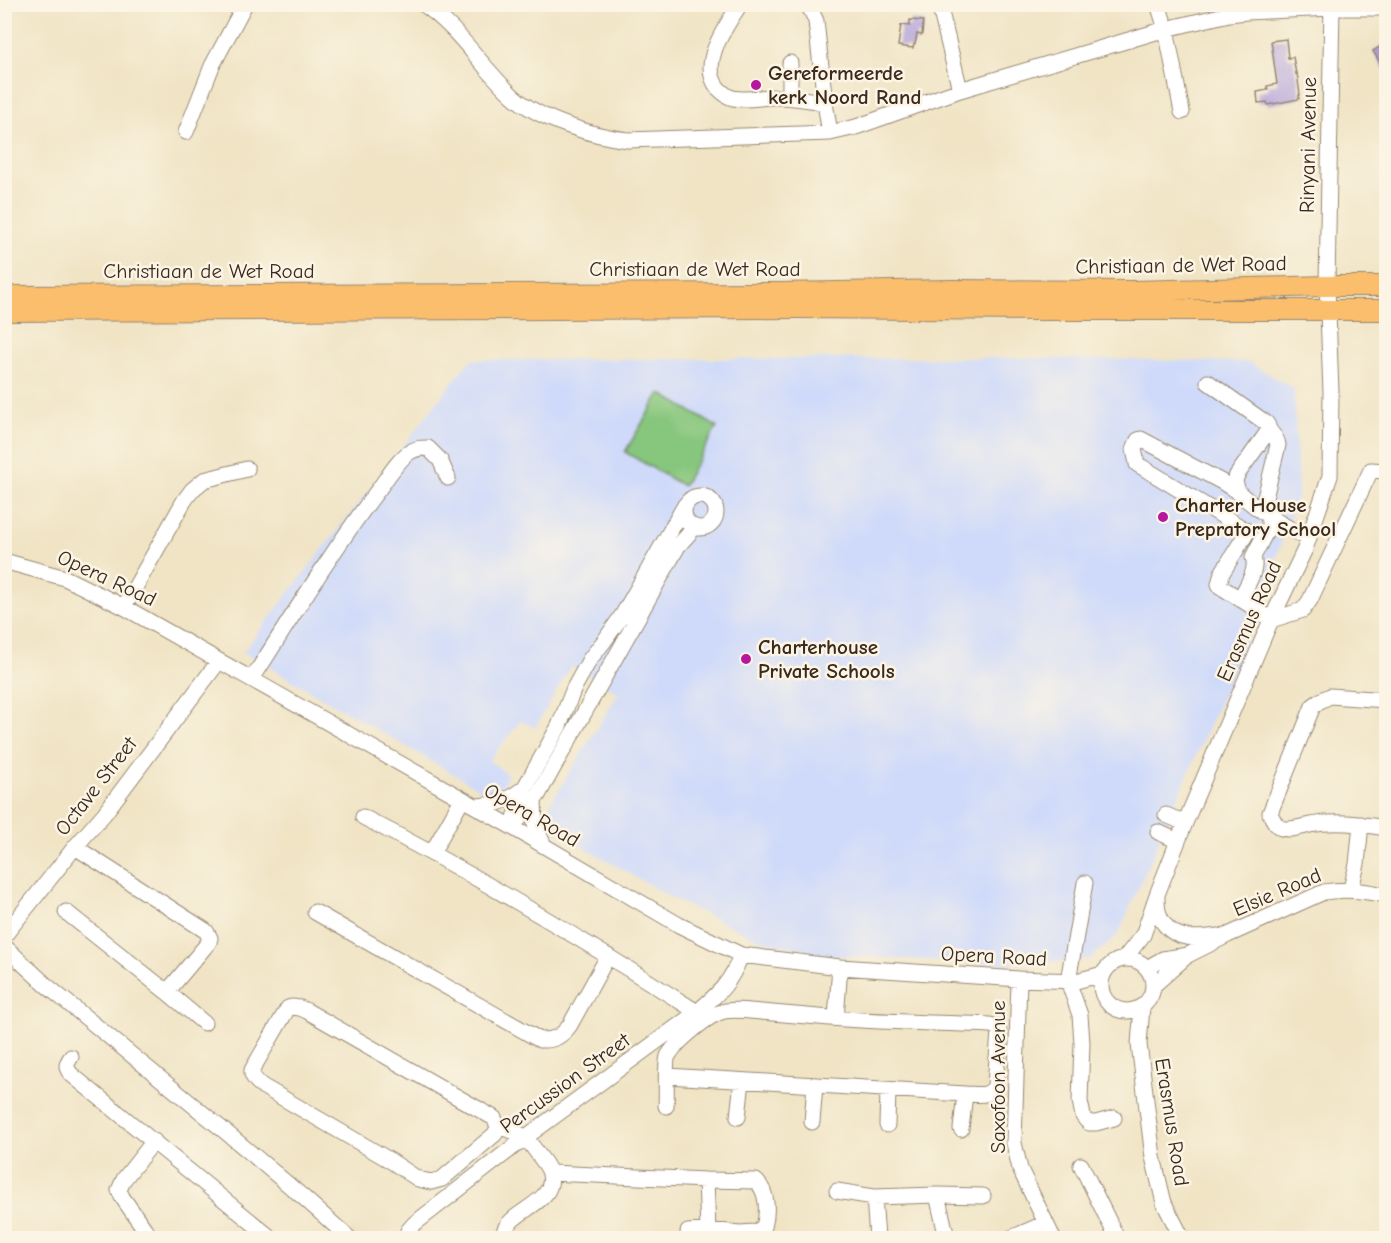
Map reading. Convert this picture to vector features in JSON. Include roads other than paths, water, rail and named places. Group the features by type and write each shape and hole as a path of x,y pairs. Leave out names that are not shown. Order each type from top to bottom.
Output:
{"main road":[{"name":"Christiaan de Wet Road","path":"4,296 779,293 951,290 1132,291 1386,286"},
{"name":"Christiaan de Wet Road","path":"4,311 812,308 1386,310"}],"street":[{"path":"186,132 212,66 245,4"},
{"path":"423,4 448,24 515,98 544,116 611,138 628,140 830,133 856,127 960,90 1166,29 1229,14 1332,6 1386,8"},
{"path":"740,4 723,32 710,63 713,80 719,90 734,99 790,97 825,103"},
{"path":"806,4 816,21 830,133"},
{"path":"939,4 960,90"},
{"path":"1158,4 1166,29 1182,112"},
{"name":"Rinyani Avenue","path":"1328,311 1332,6"},
{"path":"790,63 790,97"},
{"name":"Erasmus Road","path":"1124,959 1143,935 1185,823 1271,620 1305,549 1330,476 1331,392 1328,311"},
{"path":"1208,382 1269,425 1269,430 1276,436 1278,445 1264,502 1269,521 1266,533 1253,557"},
{"path":"1269,430 1235,481 1241,501 1246,534 1222,573 1219,584 1271,620 1303,610 1310,600 1371,470 1386,471"},
{"path":"1266,533 1244,529 1137,465 1134,456 1135,444 1141,439 1146,441 1222,482 1287,528 1308,538"},
{"path":"252,679 358,517 408,453 418,448 428,448 440,460 448,478"},
{"path":"124,607 192,490 204,480 247,469"},
{"path":"512,827 525,787 559,726 574,688 590,659 623,614 685,505 688,500 698,495 709,498 716,506 714,521 705,527 695,527 687,521 685,505"},
{"path":"512,827 534,800 678,546 695,527"},
{"path":"1238,548 1253,557 1255,562 1252,575 1240,599"},
{"name":"Opera Road","path":"4,561 65,578 124,607 512,827 679,925 741,955 840,967 1018,980 1072,981 1103,974"},
{"name":"Octave Street","path":"4,936 104,814 219,661"},
{"path":"1386,700 1330,696 1313,706 1270,813 1272,819 1281,828 1293,829 1333,822 1386,828"},
{"path":"432,853 447,826 468,802 490,806 513,797 525,787"},
{"path":"534,800 535,824 544,846"},
{"path":"1166,814 1185,823"},
{"path":"363,817 432,853 697,1011"},
{"path":"1351,889 1357,864 1361,824"},
{"path":"1158,832 1178,841"},
{"path":"75,847 209,935 208,942 167,992"},
{"path":"1085,883 1072,981 1080,1015 1082,1043 1080,1101 1083,1116 1089,1122 1096,1123 1114,1119"},
{"name":"Elsie Road","path":"1153,986 1188,955 1324,892 1351,889 1386,895"},
{"path":"1158,892 1157,909 1160,918 1172,932 1193,938 1228,935"},
{"path":"66,912 204,1023"},
{"path":"315,912 540,1040 549,1041 564,1034 608,956"},
{"name":"Erasmus Road","path":"1143,935 1145,966"},
{"path":"4,946 46,985 236,1140 349,1239"},
{"name":"Percussion Street","path":"406,1239 408,1231 414,1224 720,992 730,981 741,955"},
{"name":"Elsie Road","path":"1145,966 1163,959 1188,955"},
{"path":"1124,959 1133,959 1145,966 1152,976 1153,993 1149,1000 1136,1011 1121,1011 1111,1006 1102,995 1103,974 1115,961 1124,959"},
{"path":"836,1018 840,967"},
{"name":"Saxofoon Avenue","path":"1018,980 1014,1143 1020,1169 1053,1239"},
{"name":"Opera Road","path":"1072,981 1102,995"},
{"name":"Erasmus Road","path":"1142,1007 1139,1044 1153,1157 1164,1203 1182,1239"},
{"path":"504,1239 505,1229 517,1216 540,1200 550,1182 550,1173 526,1137 505,1129 494,1118 300,1008 288,1008 251,1073 262,1086 418,1179 431,1182 442,1179 495,1134 505,1129"},
{"path":"666,1106 666,1061 669,1054 703,1022 725,1011 990,1025 999,1031 995,1086 988,1094 667,1077"},
{"name":"Erasmus Road","path":"1121,1011 1139,1044"},
{"path":"71,1057 67,1063 68,1071 266,1237"},
{"path":"738,1116 742,1081"},
{"path":"813,1122 815,1085"},
{"path":"887,1125 888,1089"},
{"path":"961,1129 965,1094"},
{"path":"151,1239 119,1190 124,1179 154,1141"},
{"path":"1081,1165 1117,1239"},
{"path":"550,1173 756,1181 761,1186 765,1195 764,1227 755,1232 740,1233 708,1230 688,1232"},
{"path":"706,1180 708,1230"},
{"path":"837,1191 874,1197 983,1196"},
{"path":"937,1195 947,1239"},
{"path":"874,1197 878,1239"},
{"path":"1011,1239 1046,1223"}],"place":[{"name":"Gereformeerde kerk Noord Rand","path":"756,85"},
{"name":"Charter House Prepratory School","path":"1163,517"},
{"name":"Charterhouse Private Schools","path":"746,659"}]}
